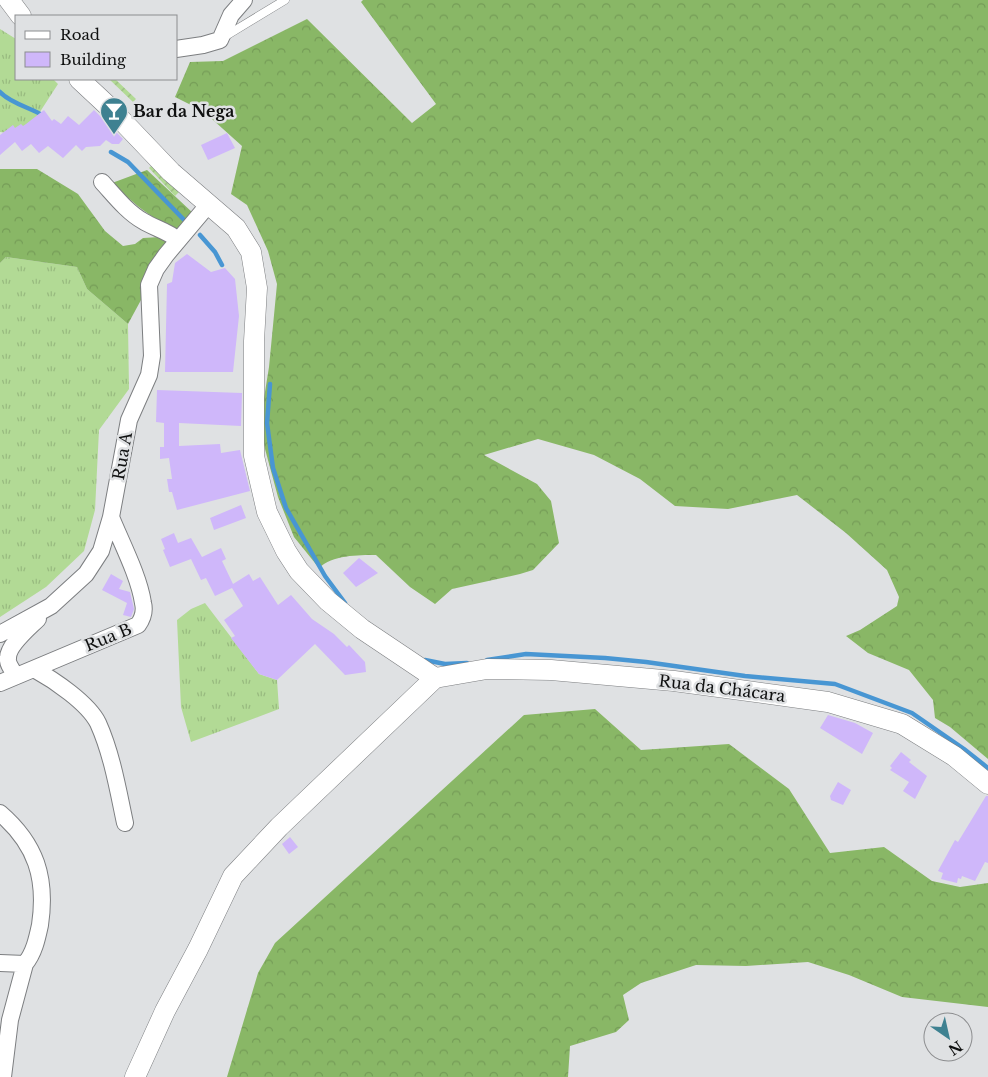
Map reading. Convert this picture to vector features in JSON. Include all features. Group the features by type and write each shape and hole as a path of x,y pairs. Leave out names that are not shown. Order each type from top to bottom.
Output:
{"street":[{"path":"9,0 20,15"},
{"path":"181,48 220,40 231,15 244,0"},
{"path":"81,80 116,113 171,172 236,228 251,252 255,268 256,288 254,456 267,512 286,551 300,571 328,601 362,629 435,678 279,827 233,876 198,949 165,1011 135,1077"},
{"path":"102,182 142,221 178,240"},
{"name":"Rua A","path":"0,634 51,606 86,574 101,551 111,517 128,420 149,375 152,356 149,285 156,269 208,205"},
{"name":"Rua B","path":"0,682 138,625 142,619 143,602 111,517"},
{"path":"16,676 7,658 9,650 51,606"},
{"path":"34,669 57,682 80,702 97,722 110,759 125,823"},
{"name":"Rua da Chácara","path":"435,678 487,669 551,670 674,681 828,702 902,724 954,756 988,784"},
{"path":"0,813 14,825 29,847 38,867 42,884 38,938 30,958 25,964 10,1020 3,1077"},
{"path":"0,963 25,964"}],"lane":[{"path":"220,40 285,0"}],"green space":[{"path":"363,0 988,0 988,759 950,727 935,718 933,700 909,670 868,653 846,636 860,630 897,606 899,597 887,570 846,533 797,495 728,509 675,506 640,479 594,455 538,439 484,455 537,484 551,501 559,543 533,570 452,589 435,604 410,587 376,555 338,558 319,568 294,537 278,497 260,423 269,367 277,284 268,251 247,205 231,194 242,146 203,111 175,97 190,62 223,61 307,19 412,123 436,104 361,2"},
{"path":"0,29 15,38 15,80 54,80 58,84 25,135 0,132"},
{"path":"110,80 116,80 136,99 133,102"},
{"path":"153,164 179,192 175,196 149,168"},
{"path":"0,169 37,169 78,194 105,231 123,246 135,244 143,238 160,237 173,241 128,324 87,289 77,267 6,257 0,263"},
{"path":"147,170 194,214 180,230 151,216 112,183"},
{"path":"6,257 77,267 87,289 128,324 129,389 99,430 95,510 84,551 46,587 0,617 0,263"},
{"path":"205,603 259,674 277,680 279,709 191,742 181,707 177,620 191,609"},
{"path":"595,709 641,750 729,744 789,789 830,853 884,847 932,881 960,887 988,883 988,1007 902,997 849,975 808,962 746,966 696,965 641,983 623,995 629,1020 616,1032 570,1046 568,1077 227,1077 258,973 275,943 524,715"}],"building":[{"path":"44,110 52,121 54,119 61,124 68,116 79,125 94,110 123,139 119,144 112,144 106,140 100,146 86,147 82,151 76,145 63,158 48,146 39,153 31,144 22,151 15,142 0,155 0,135 13,125 15,128 21,124 23,126"},
{"path":"227,133 235,148 208,160 201,145"},
{"path":"187,254 211,272 225,268 235,279 239,316 233,372 165,372 167,284 172,282 175,263"},
{"path":"157,390 242,393 241,426 179,423 179,446 220,444 221,453 240,450 250,491 177,510 172,492 169,492 167,479 172,479 169,458 160,459 160,447 164,447 164,423 156,422"},
{"path":"241,505 246,518 214,530 210,518"},
{"path":"174,533 178,543 191,538 202,557 221,548 226,559 222,561 233,584 249,574 253,581 260,577 278,605 291,595 312,619 334,634 347,647 349,645 365,662 366,672 345,675 315,644 277,680 259,674 231,638 235,636 224,620 243,606 232,588 215,596 206,578 201,580 191,559 170,567 161,539"},
{"path":"359,558 378,573 356,587 343,573"},
{"path":"111,574 123,581 119,589 130,592 134,609 131,617 123,615 127,603 102,590"},
{"path":"828,715 855,723 873,733 862,754 820,728"},
{"path":"901,752 911,760 909,762 927,776 915,799 903,791 909,782 890,770 892,768 890,766"},
{"path":"838,782 851,790 843,805 831,800 830,796"},
{"path":"986,796 988,796 988,863 985,862 975,881 962,876 961,879 958,878 957,883 941,879 943,873 938,871 955,840 958,842"},
{"path":"290,837 298,847 289,854 282,844"}],"waterway":[{"path":"0,92 9,99 44,116"},
{"path":"111,152 128,162 188,224"},
{"path":"200,235 215,252 222,265"},
{"path":"270,384 267,423 273,468 286,508 325,576 345,603"},
{"path":"487,660 526,654 605,658 745,676 835,684 912,713 988,768"},
{"path":"425,660 445,664 467,663"}],"place":[{"name":"Bar da Nega","path":"114,135"}]}
